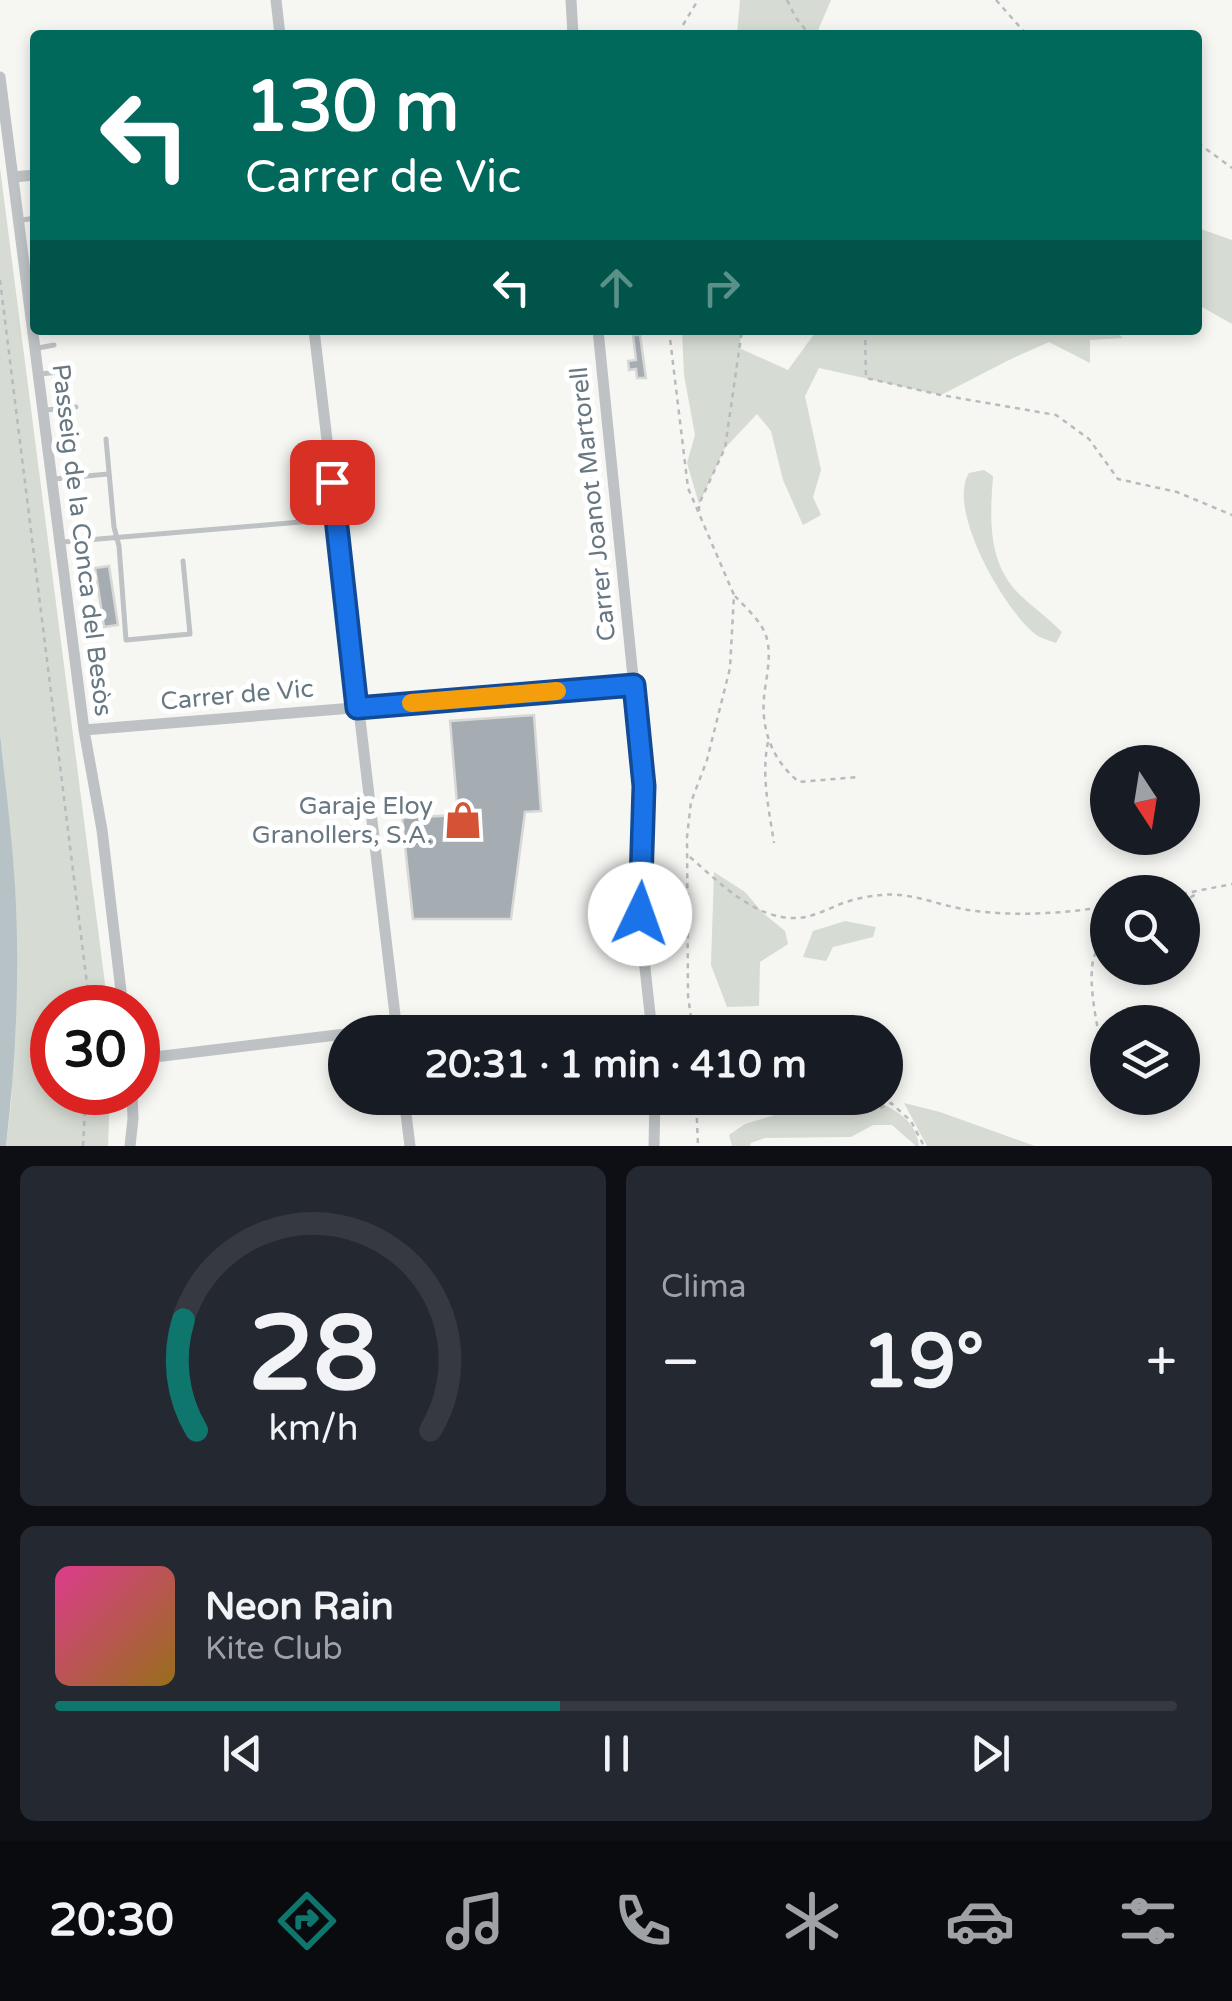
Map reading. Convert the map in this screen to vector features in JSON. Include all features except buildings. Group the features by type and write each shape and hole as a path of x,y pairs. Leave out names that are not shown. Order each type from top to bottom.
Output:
{"street":[{"path":"276,0 279,30"},
{"path":"572,0 573,30"},
{"name":"Passeig de la Conca del Besòs","path":"0,77 19,221 30,262"},
{"path":"13,178 30,176"},
{"name":"Passeig de la Conca del Besòs","path":"34,335 120,985"},
{"path":"315,335 394,1015"},
{"name":"Carrer Joanot Martorell","path":"599,335 644,786 640,914 650,1015"},
{"name":"Carrer de Vic","path":"84,730 634,685"},
{"path":"160,1056 328,1036"},
{"path":"130,1146 133,1115"},
{"path":"406,1115 410,1146"},
{"path":"654,1146 655,1115"}],"lane":[{"path":"19,221 30,219"},
{"path":"35,348 54,346"},
{"path":"39,375 58,372"},
{"path":"43,410 76,407"},
{"path":"106,439 126,640 190,634 183,561"},
{"path":"51,479 109,474"},
{"path":"60,543 336,519"}],"path":[{"path":"683,30 698,0"},
{"path":"788,0 806,30"},
{"path":"996,0 1023,30"},
{"path":"1202,146 1232,168"},
{"path":"0,280 87,985"},
{"path":"669,335 688,488 734,595 767,636 765,757 774,843"},
{"path":"698,513 725,448 741,335"},
{"path":"865,335 866,378 1056,416 1089,439 1118,479 1177,492 1232,514"},
{"path":"691,1015 686,837 691,802 708,760 730,668 734,595"},
{"path":"768,740 784,769 800,782 858,776"},
{"path":"678,836 686,837"},
{"path":"687,855 748,904 789,918 806,919 846,902 883,895 922,898 960,909 994,913 1090,909"},
{"path":"1200,892 1232,884"},
{"path":"903,1114 912,1121 924,1146"},
{"path":"84,1146 85,1115"},
{"path":"697,1115 698,1146"}],"shaded area":[{"path":"740,0 831,0 818,30 737,30"},
{"path":"0,168 105,985 30,985 30,1115 109,1115 108,1146 6,1146 16,1001 15,889 0,733"},
{"path":"1202,229 1232,240 1232,324 1202,307"},
{"path":"682,335 741,335 739,348 788,370 813,335 1123,338 1090,340 1090,363 1049,342 941,395 819,368 805,396 821,470 813,497 821,515 803,525 783,480 771,431 757,414 725,448 699,504 687,463 695,435 684,375"},
{"path":"984,470 993,476 993,539 1001,569 1020,595 1062,632 1056,643 1037,635 1022,621 982,558 965,510 964,489 969,473"},
{"path":"0,733 14,867 17,951 15,1049 6,1146 0,1146"},
{"path":"714,872 745,892 785,931 788,944 760,962 759,1006 727,1007 711,965"},
{"path":"845,921 876,927 873,937 833,947 826,961 803,957 813,931"},
{"path":"904,1103 940,1112 1035,1146 927,1146"},
{"path":"774,1115 900,1115 914,1131 919,1146 892,1125 873,1125 851,1137 765,1138 750,1146 732,1146 729,1135 745,1124"}],"slow traffic":[{"path":"411,703 557,691"}],"place":[{"name":"Garaje Eloy Granollers, S.A.","path":"463,820"}],"route":[{"path":"332,482 357,708 634,685 644,786 640,914"}]}
